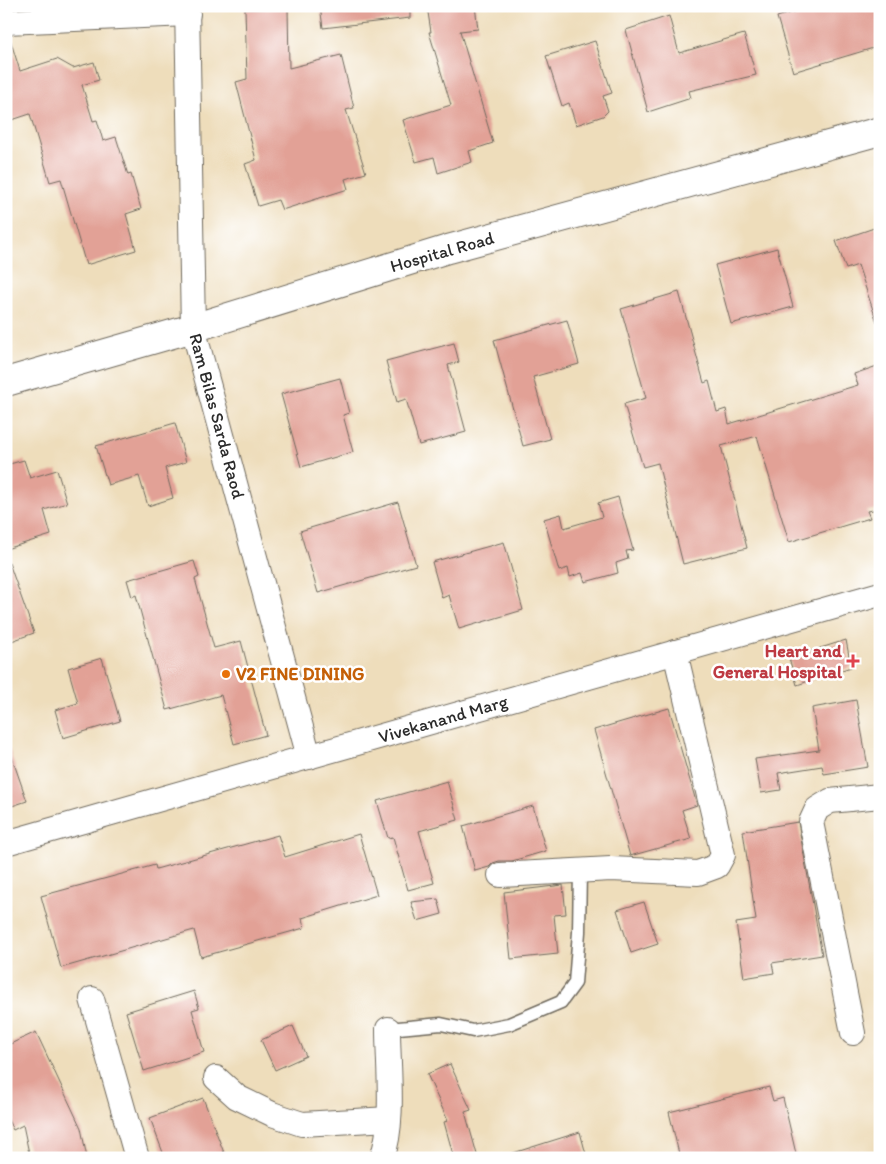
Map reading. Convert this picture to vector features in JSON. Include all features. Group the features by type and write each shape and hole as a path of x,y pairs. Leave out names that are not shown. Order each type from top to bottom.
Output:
{"street":[{"path":"6,22 188,10"},
{"name":"Ram Bilas Sarda Raod","path":"188,10 193,328 309,757"},
{"name":"Hospital Road","path":"6,382 193,328 448,249 880,131"},
{"name":"Vivekanand Marg","path":"6,843 880,594"},
{"path":"500,874 611,869 698,873 717,866 723,854 675,652"},
{"path":"852,1033 811,822 817,809 830,801 880,796"},
{"path":"92,999 137,1158"},
{"path":"382,1158 389,1118 388,1029"},
{"path":"216,1078 237,1097 272,1114 302,1124 389,1118"}],"lane":[{"path":"388,1029 441,1024 473,1031 509,1024 561,1002 575,983 579,932 580,871"}],"building":[{"path":"320,6 410,6 410,18 323,28"},
{"path":"427,6 475,6 478,29 460,31 493,143 469,151 472,162 438,173 434,157 416,162 403,120 451,105 429,32 431,32"},
{"path":"812,6 880,6 880,46 793,72 777,17"},
{"path":"288,8 289,68 341,55 354,108 346,110 366,173 345,179 348,189 282,210 278,200 258,206 245,164 256,160 236,82 247,79 245,9"},
{"path":"669,16 679,53 744,34 756,75 689,91 691,98 648,112 626,30"},
{"path":"6,39 10,39 20,71 57,59 73,68 94,62 99,80 82,85 93,121 97,120 103,141 116,137 128,175 131,174 141,209 126,214 136,250 86,265 61,179 50,182 30,114 6,122"},
{"path":"595,41 612,93 603,96 608,111 603,116 576,125 569,103 562,106 546,56"},
{"path":"880,226 880,322 877,322 858,265 846,269 836,241"},
{"path":"777,248 793,307 731,324 715,265"},
{"path":"679,292 704,383 709,381 717,412 726,409 729,424 858,385 854,374 880,365 880,509 867,511 870,518 789,542 757,436 721,446 747,548 683,564 658,463 643,467 624,404 646,398 621,309"},
{"path":"567,320 579,364 533,377 550,439 523,446 494,340"},
{"path":"454,343 459,362 448,365 466,432 419,445 406,399 397,402 386,361"},
{"path":"340,378 349,413 343,415 353,452 301,467 281,394"},
{"path":"175,423 186,462 165,468 173,498 148,506 139,476 108,485 96,446"},
{"path":"24,460 30,478 57,470 67,503 44,510 51,535 6,549 6,465"},
{"path":"618,497 633,550 626,551 628,559 616,563 618,573 585,582 582,573 570,577 568,568 559,571 544,519 561,514 564,528 602,517 598,503"},
{"path":"398,502 416,565 318,593 300,531"},
{"path":"504,542 523,610 459,629 449,595 442,598 432,562"},
{"path":"194,561 199,577 195,579 214,648 241,641 266,735 234,744 221,695 167,710 136,595 132,597 127,580"},
{"path":"6,563 9,563 34,633 6,643"},
{"path":"846,640 851,667 797,685 789,658"},
{"path":"102,658 120,721 63,738 55,710 78,703 68,668"},
{"path":"856,700 868,767 824,774 822,766 778,773 781,790 761,793 755,759 819,750 812,708"},
{"path":"669,708 697,805 682,810 691,839 630,856 594,730"},
{"path":"6,749 9,749 27,801 6,808"},
{"path":"447,781 458,820 419,831 434,883 408,890 393,837 388,838 377,801"},
{"path":"533,806 546,851 512,861 499,861 489,867 475,871 463,826"},
{"path":"798,822 822,955 772,963 774,973 744,978 736,923 756,920 743,831"},
{"path":"359,834 377,895 302,918 304,928 201,957 194,930 61,968 41,896 155,865 156,869 278,835 285,857"},
{"path":"563,885 566,914 554,915 558,954 511,959 504,892"},
{"path":"438,899 442,914 417,921 411,902"},
{"path":"644,902 658,944 631,953 617,910"},
{"path":"194,991 199,1008 192,1010 204,1052 144,1071 126,1012"},
{"path":"293,1026 306,1056 275,1070 261,1040"},
{"path":"36,1032 81,1128 87,1158 30,1158 23,1125 13,1130 6,1116 6,1046"},
{"path":"450,1064 471,1110 465,1112 478,1158 454,1158 444,1122 448,1121 427,1074"},
{"path":"769,1087 773,1101 783,1098 797,1158 680,1158 669,1112"},
{"path":"203,1098 226,1158 165,1158 150,1118"},
{"path":"580,1132 587,1158 510,1158 510,1154"}],"place":[{"name":"Heart and General Hospital","path":"853,661"},
{"name":"V2 FINE DINING","path":"226,674"}]}
